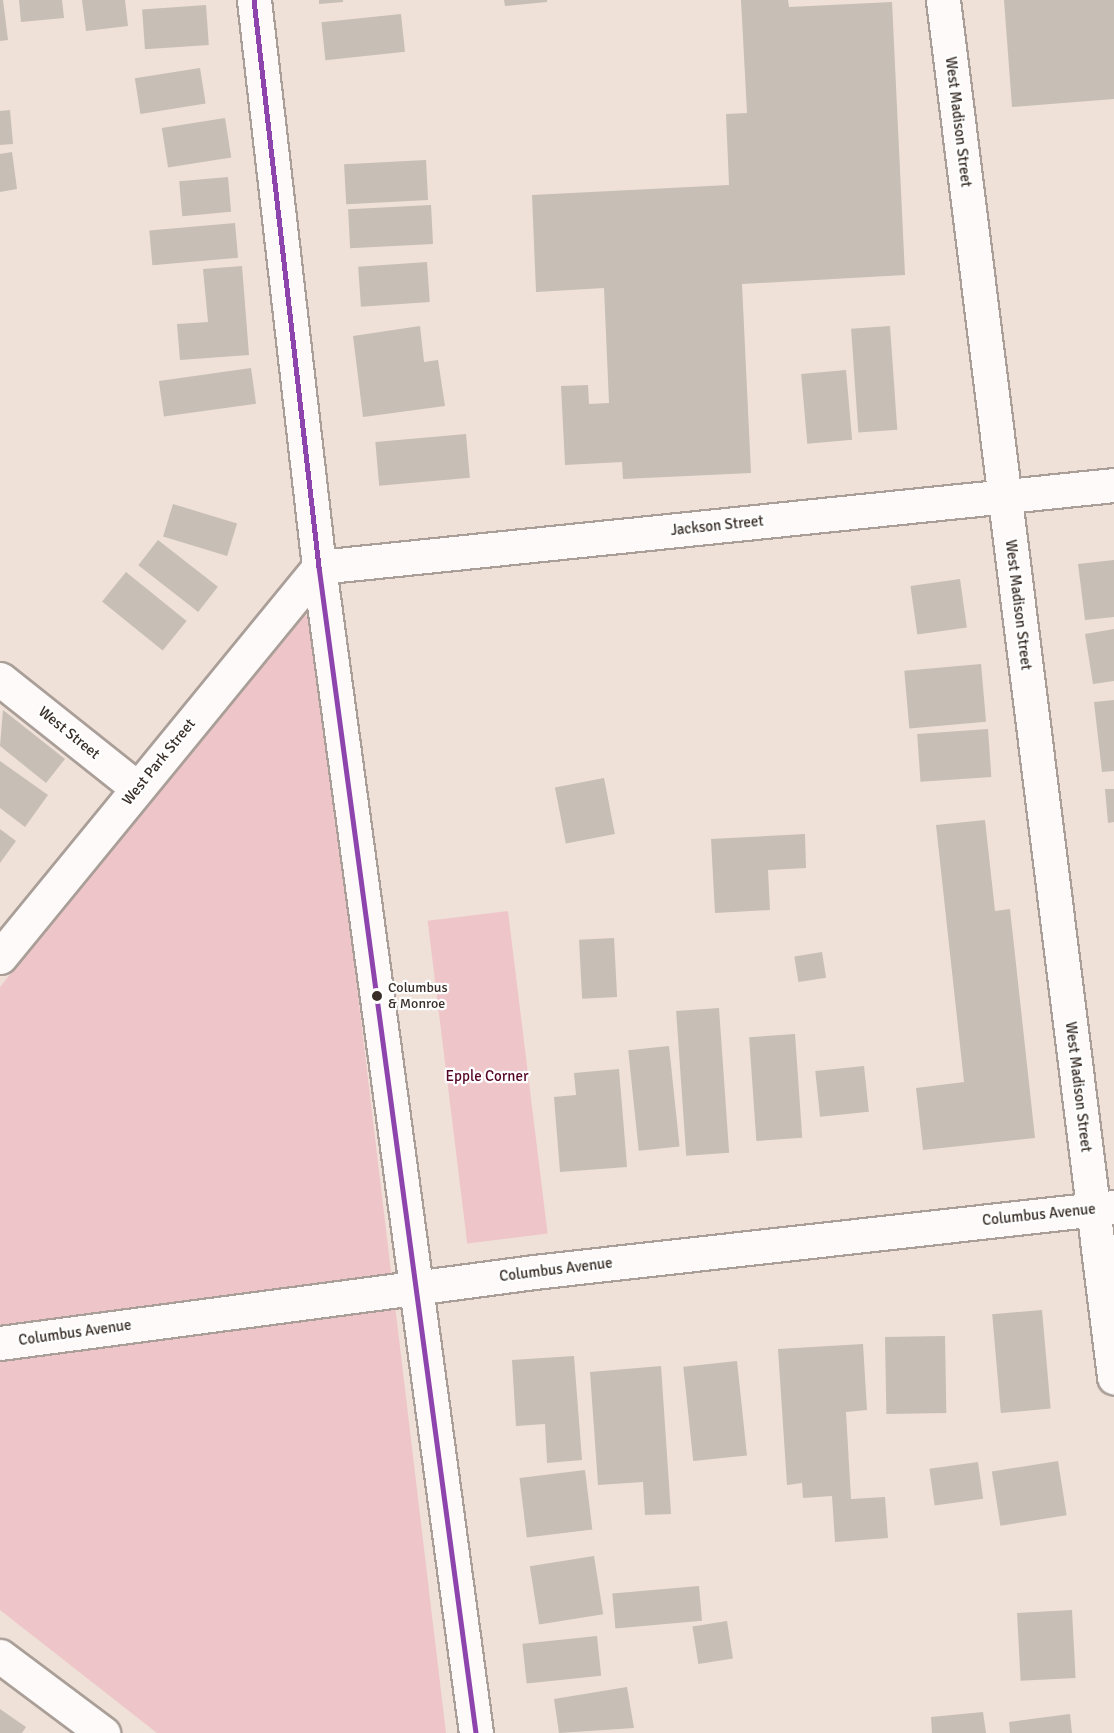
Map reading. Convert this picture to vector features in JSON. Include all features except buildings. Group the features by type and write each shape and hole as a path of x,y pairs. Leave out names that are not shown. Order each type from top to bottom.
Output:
{"street":[{"path":"254,0 319,567 476,1733"},
{"name":"West Madison Street","path":"943,0 1005,497 1103,1208 1114,1377"},
{"name":"Jackson Street","path":"319,567 1114,485"},
{"name":"West Park Street","path":"0,957 319,567"},
{"name":"West Street","path":"0,679 137,788"},
{"name":"Columbus Avenue","path":"0,1343 417,1287 1103,1208"},
{"path":"0,1656 102,1733"}],"green space":[{"path":"299,614 313,617 446,1733 157,1733 0,1610 0,987"},
{"name":"Epple Corner","path":"508,911 548,1234 467,1243 428,921"}],"transit line":[{"path":"254,0 319,567 476,1733"}],"place":[{"name":"Columbus & Monroe","path":"377,996"}]}
